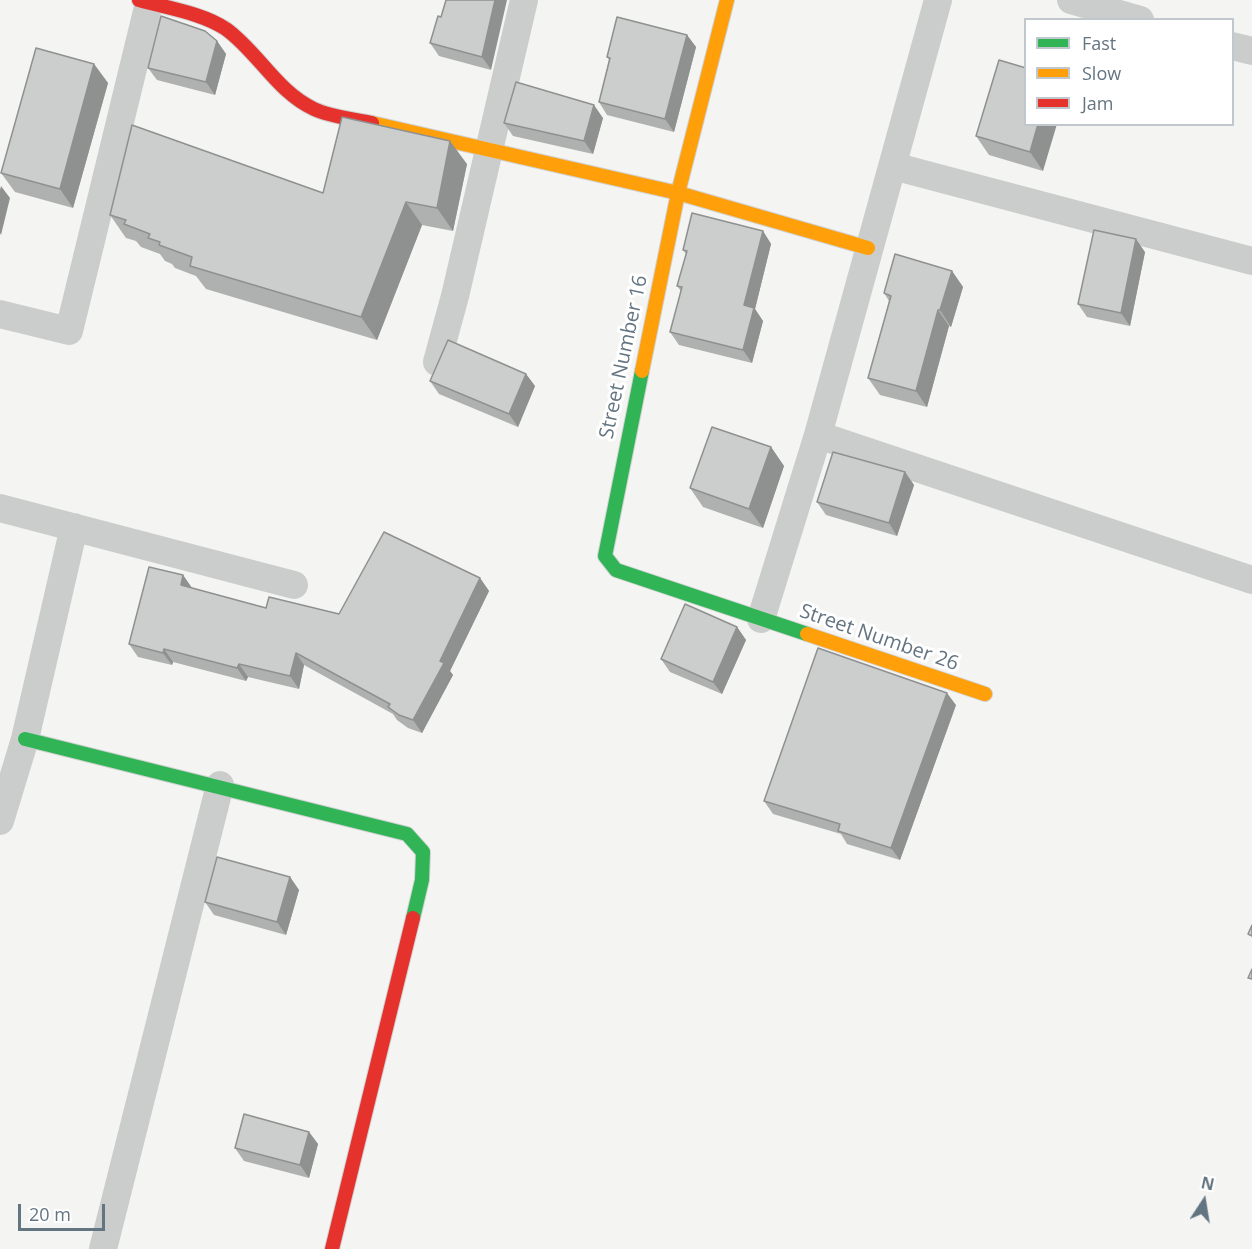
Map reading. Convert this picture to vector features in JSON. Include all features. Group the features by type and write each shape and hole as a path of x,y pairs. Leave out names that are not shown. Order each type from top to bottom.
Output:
{"street":[{"path":"437,362 455,296 524,0"},
{"name":"Street Number 16","path":"727,0 678,194 605,555 616,570 761,619"},
{"path":"761,619 818,435 938,0"},
{"path":"1071,0 1133,18"},
{"path":"0,314 69,331 144,1 224,28 246,46 292,96 315,110 678,194 868,248"},
{"path":"1234,46 1252,51"},
{"path":"893,166 1252,261"},
{"path":"818,435 1252,580"},
{"path":"0,508 294,585"},
{"path":"0,821 25,739 74,526"},
{"name":"Street Number 26","path":"761,619 985,694"},
{"path":"25,739 220,785 407,834 423,852 422,880 332,1249"},
{"path":"103,1249 220,785"}],"building":[{"path":"446,0 495,0 482,57 430,43 438,16 441,17"},
{"path":"161,16 205,31 217,41 206,82 148,68"},
{"path":"617,17 687,35 665,119 599,102"},
{"path":"36,48 94,64 60,189 1,173"},
{"path":"999,60 1024,67 1024,126 1037,126 1030,152 976,136"},
{"path":"516,82 594,105 584,141 504,123"},
{"path":"342,117 450,141 437,208 406,202 361,317 190,266 192,257 159,245 160,242 148,238 150,234 124,224 126,220 110,215 132,125 323,193"},
{"path":"692,213 763,231 744,305 754,308 743,350 670,332 682,287 677,286 687,251 683,250"},
{"path":"1094,230 1136,239 1121,313 1078,304"},
{"path":"895,254 952,271 940,310 938,310 916,391 868,378 891,296 884,293"},
{"path":"448,340 526,374 509,414 430,381"},
{"path":"712,427 771,447 749,509 690,488"},
{"path":"833,452 905,472 889,523 817,502"},
{"path":"384,532 480,578 440,661 444,663 413,720 399,715 388,707 390,704 296,653 290,676 239,664 237,668 164,649 163,653 129,644 149,567 183,575 181,585 266,608 269,597 339,614"},
{"path":"685,604 737,627 713,682 661,659"},
{"path":"818,648 947,693 891,848 838,831 840,824 764,801"},
{"path":"217,857 290,877 277,922 205,902"},
{"path":"244,1114 309,1132 300,1165 235,1148"}],"traffic: fast":[{"path":"642,371 605,556 616,570 807,634"},
{"path":"25,739 407,834 423,852 422,880 413,918"}],"traffic: slow":[{"path":"642,371 678,193 727,0"},
{"path":"372,123 678,193 868,248"},
{"path":"807,634 985,694"}],"traffic: jam":[{"path":"139,0 217,23 237,38 278,82 301,102 328,114 372,123"},
{"path":"332,1249 413,918"}]}
